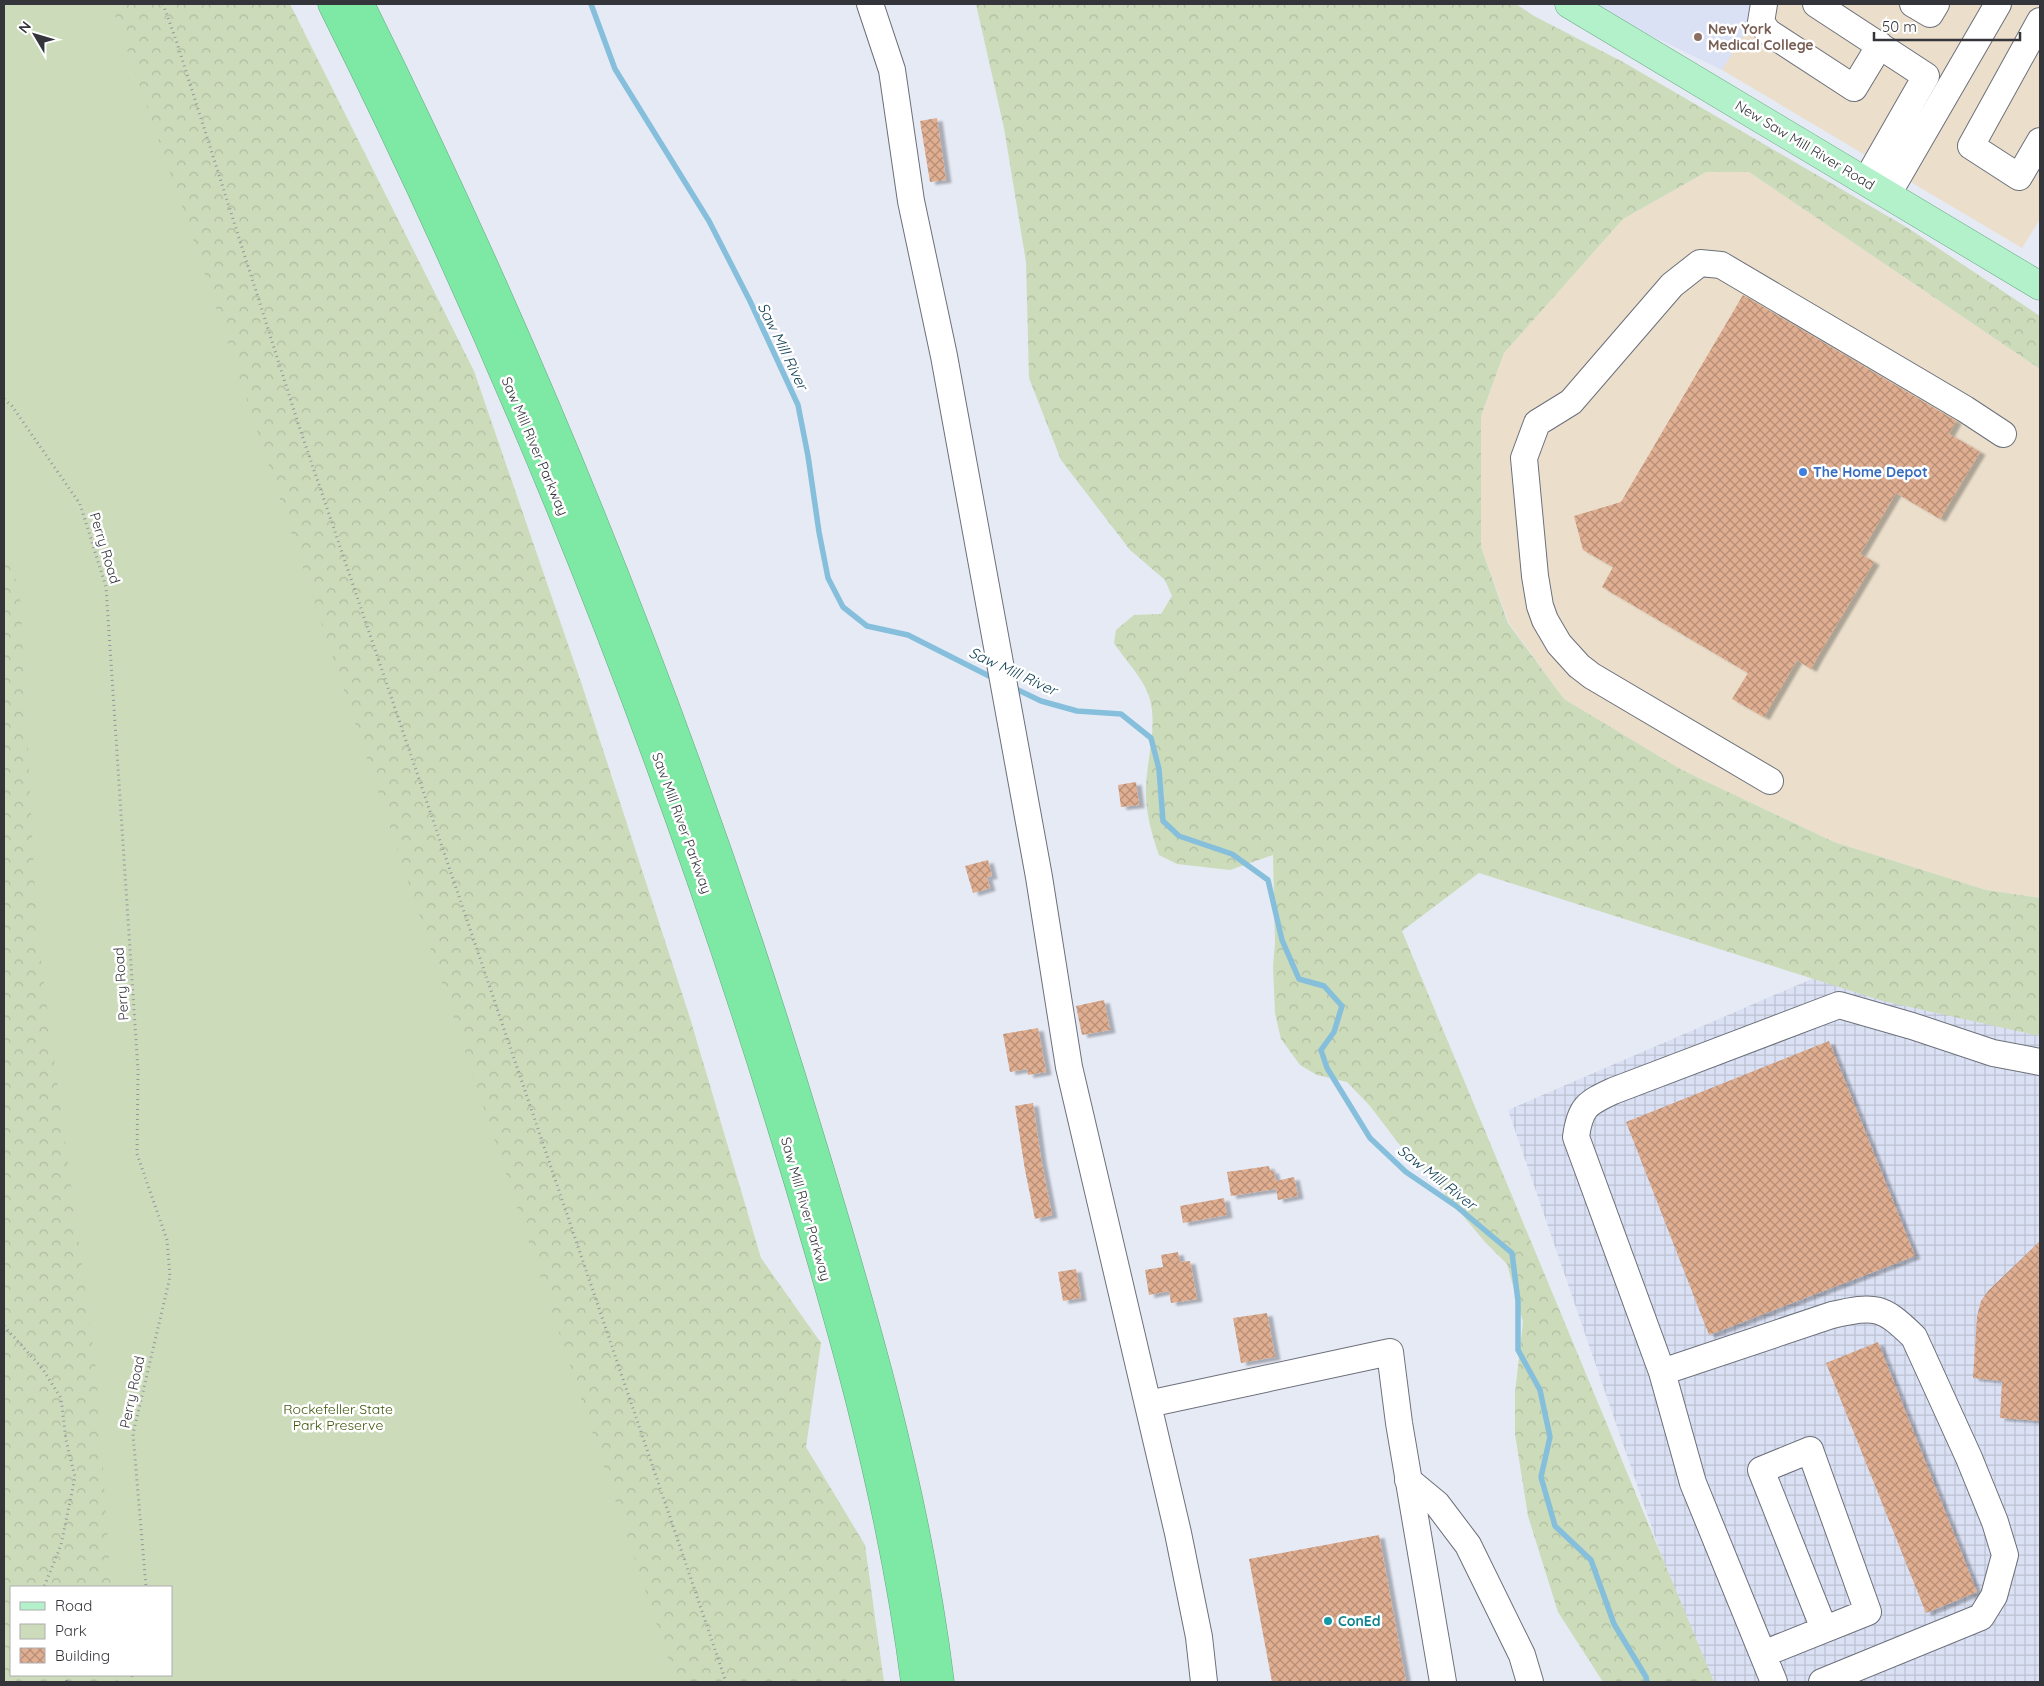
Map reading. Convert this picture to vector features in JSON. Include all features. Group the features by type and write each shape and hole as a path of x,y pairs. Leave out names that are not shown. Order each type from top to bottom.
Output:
{"highway":[{"name":"Saw Mill River Parkway","path":"332,4 430,206 541,457 624,663 707,894 772,1094 845,1345 882,1491 899,1569 915,1682"},
{"name":"Saw Mill River Parkway","path":"360,4 444,179 532,373 614,571 683,754 756,964 832,1210 889,1417 921,1556 940,1682"},
{"path":"921,1556 954,1682"}],"main road":[{"name":"New Saw Mill River Road","path":"1569,4 2040,286"}],"lane":[{"path":"870,4 892,70 911,201 944,356 1040,877 1069,1067 1178,1533 1199,1638 1204,1682"},
{"path":"1764,4 1761,22 1768,32 1854,88 1880,45"},
{"path":"1816,4 1926,76 1877,188"},
{"path":"1913,4 1930,14 1936,4"},
{"path":"1877,188 1958,74 1998,4"},
{"path":"2040,21 1970,146 2019,177 2040,141"},
{"path":"1923,73 1941,71 1958,74"},
{"path":"1770,781 1592,676 1569,655 1552,633 1545,620 1536,591 1524,458 1537,423 1571,402 1672,285 1700,263 1721,265 1965,409 2003,434"},
{"path":"1774,1682 1693,1483 1662,1372 1576,1137 1578,1120 1589,1102 1839,1005 1912,1026 1993,1054 2040,1062"},
{"path":"1662,1372 1855,1309 1882,1310 1896,1319 1914,1337 1995,1522 2005,1554 1994,1596 1981,1618 1822,1682"},
{"path":"1148,1404 1390,1352 1408,1480 1443,1682"},
{"path":"1763,1654 1868,1612 1810,1450 1762,1470 1824,1629"},
{"path":"1408,1480 1437,1504 1468,1545 1522,1655 1530,1682"}],"path":[{"path":"162,4 176,40 298,423 726,1682"},
{"name":"Perry Road","path":"4,399 12,406 80,504 106,587 138,1070 137,1154 167,1240 170,1277 133,1434 146,1586"},
{"path":"4,1326 42,1368 61,1398 66,1440 75,1477 60,1545 44,1586"}],"shaded area":[{"name":"New York Medical College","path":"1586,4 1763,4 1722,70"},
{"path":"1611,4 2040,4 2040,219 2022,248"},
{"path":"1706,172 1749,172 2040,369 2040,898 1986,890 1834,842 1682,770 1564,699 1509,623 1481,547 1481,416 1504,353 1623,219"},
{"path":"1837,968 2040,1014 2040,1682 1705,1682 1508,1110"}],"green space":[{"path":"4,4 290,4 474,371 581,682 690,1018 761,1258 821,1343 806,1447 865,1545 884,1682 4,1682"},
{"name":"Rockefeller State Park Preserve","path":"4,4 111,4 184,212 676,1682 118,1682 117,1676 172,1676 172,1586 111,1586 96,1370 37,932 20,595 8,553 4,547"},
{"path":"976,4 1516,4 1534,16 1623,62 1908,228 2040,316 2040,369 1749,172 1706,172 1623,219 1504,353 1481,416 1481,547 1508,623 1564,699 1682,770 1834,842 1986,890 2040,898 2040,1036 1883,1001 1479,873 1402,931 1714,1682 1603,1682 1558,1612 1528,1516 1515,1434 1515,1393 1523,1322 1507,1264 1485,1242 1428,1174 1399,1144 1370,1106 1347,1082 1317,1075 1300,1065 1281,1039 1275,1013 1273,967 1275,942 1273,855 1230,870 1177,864 1159,855 1153,838 1146,804 1147,775 1153,723 1150,699 1142,682 1114,643 1116,630 1134,615 1161,614 1172,596 1165,580 1130,550 1061,460 1029,378 1026,262 1004,128"}],"building":[{"path":"937,118 946,180 930,182 920,121"},
{"name":"The Home Depot","path":"1743,295 1956,421 1949,434 1980,452 1940,519 1896,493 1860,554 1874,562 1811,669 1797,660 1764,717 1732,699 1748,673 1602,587 1613,567 1583,550 1574,516 1621,502"},
{"path":"1136,782 1139,805 1121,807 1118,785"},
{"path":"988,860 992,876 987,877 990,888 973,893 965,866"},
{"path":"1104,1000 1110,1030 1082,1035 1076,1006"},
{"path":"1038,1028 1046,1072 1028,1075 1027,1069 1010,1072 1003,1034"},
{"path":"1829,1041 1915,1256 1709,1335 1626,1122"},
{"path":"1033,1103 1052,1215 1035,1219 1015,1106"},
{"path":"1269,1166 1270,1171 1273,1170 1276,1181 1294,1177 1298,1196 1278,1200 1276,1189 1231,1196 1227,1172"},
{"path":"1224,1198 1227,1215 1183,1223 1180,1206"},
{"path":"2040,1241 2040,1421 2000,1418 2002,1381 1973,1378 1977,1316 1981,1301 1988,1291"},
{"path":"1178,1252 1180,1262 1190,1261 1197,1299 1171,1303 1169,1291 1149,1295 1145,1270 1163,1267 1161,1255"},
{"path":"1076,1269 1081,1298 1063,1301 1058,1272"},
{"path":"1267,1313 1275,1357 1241,1363 1233,1318"},
{"path":"1878,1342 1977,1592 1926,1613 1826,1363"},
{"name":"ConEd","path":"1379,1535 1406,1682 1272,1682 1249,1559"}],"waterway":[{"name":"Saw Mill River","path":"591,4 615,69 709,221 750,301 798,405 828,578 843,607 867,626 908,635 995,679"},
{"name":"Saw Mill River","path":"1012,687 1041,701 1077,711 1121,714 1151,738 1159,769 1163,821 1179,836 1232,854 1268,880 1282,940 1299,979 1324,986 1342,1006 1334,1032 1321,1050 1327,1068 1370,1138 1406,1172 1456,1206 1512,1253 1518,1301 1518,1350 1540,1390 1550,1437 1541,1477 1555,1526 1591,1560 1614,1624 1646,1677 1647,1682"}],"place":[{"name":"New York Medical College","path":"1698,37"},
{"name":"The Home Depot","path":"1803,472"},
{"name":"ConEd","path":"1328,1621"}]}
